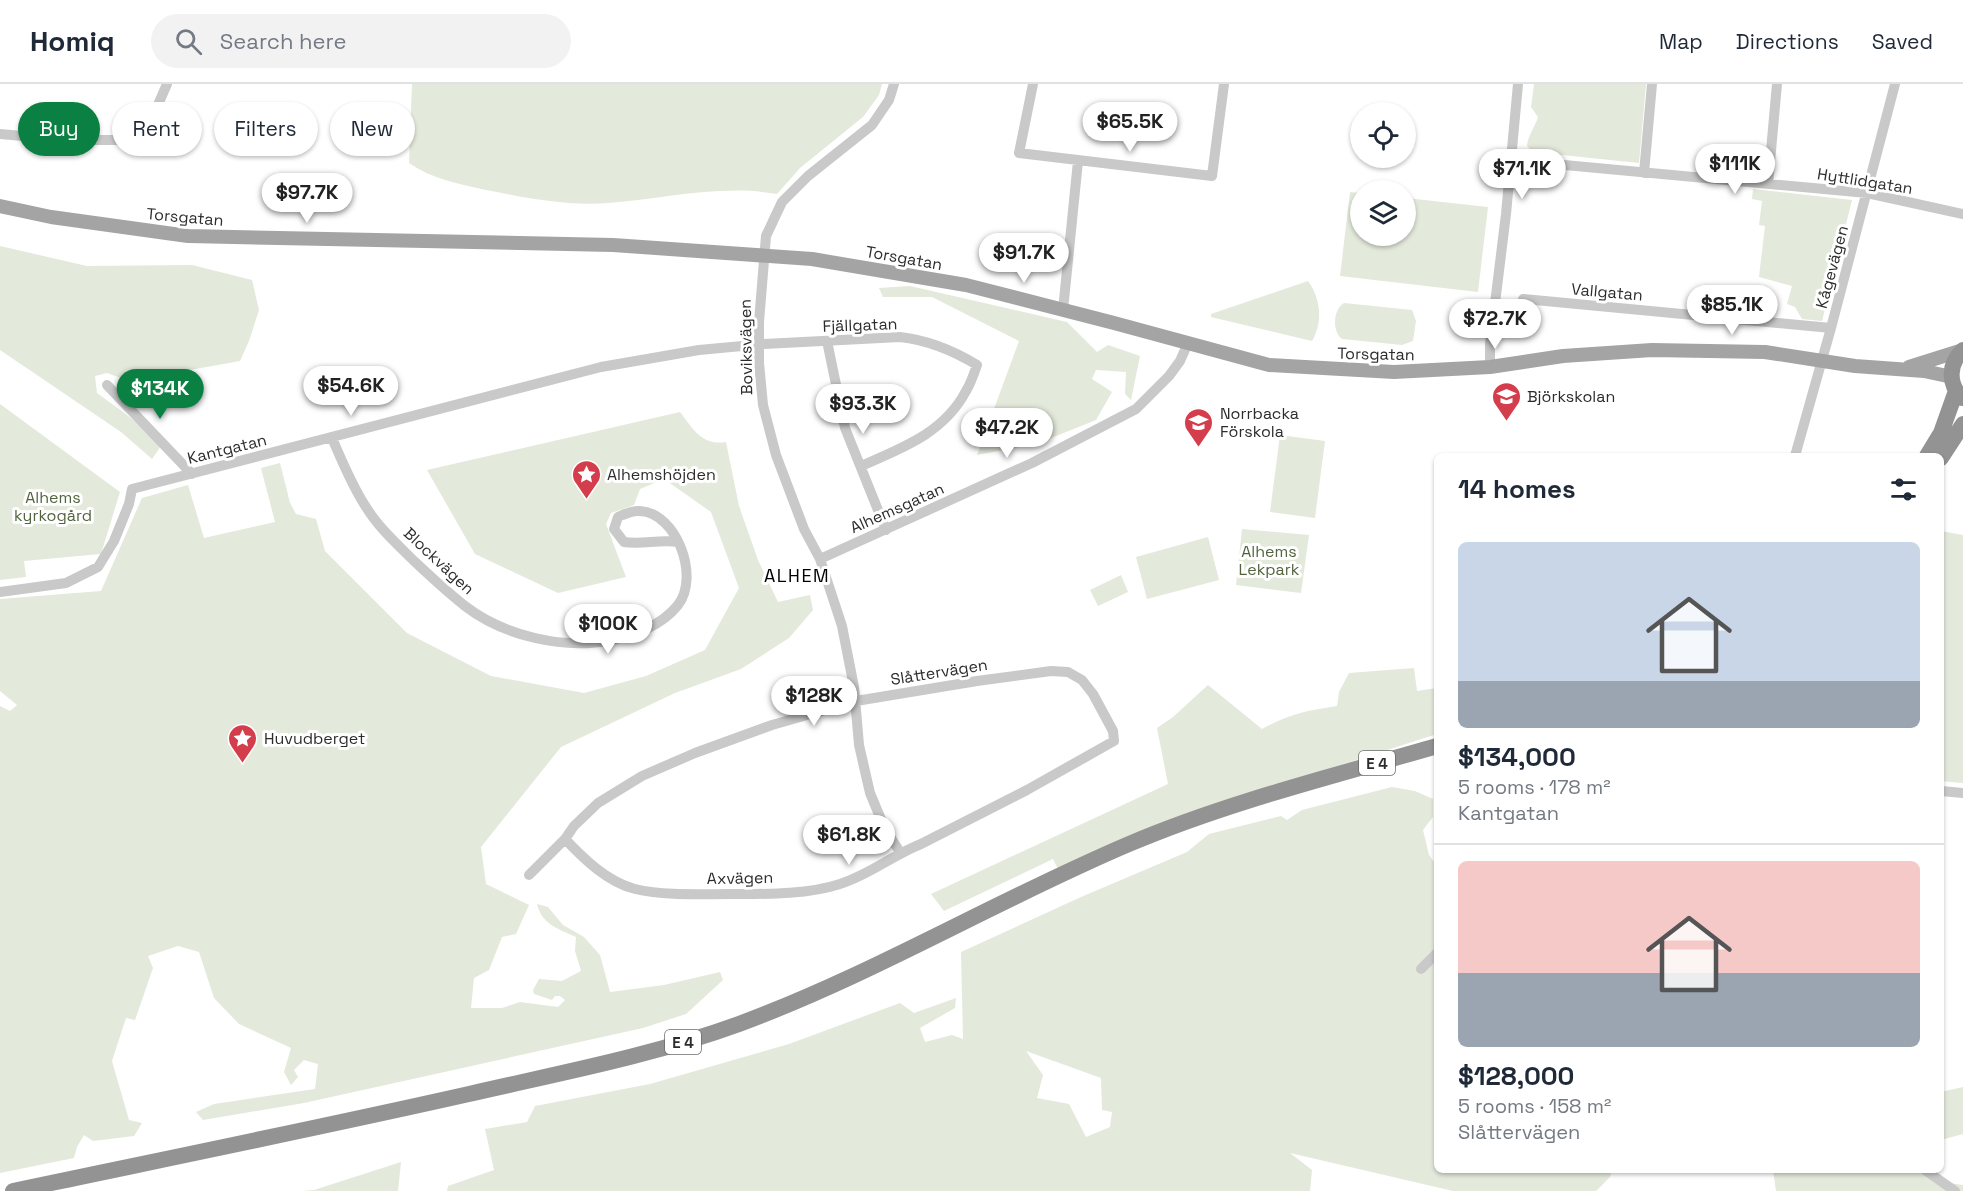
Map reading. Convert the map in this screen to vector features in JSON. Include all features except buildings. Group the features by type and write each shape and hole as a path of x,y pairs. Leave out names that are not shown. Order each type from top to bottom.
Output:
{"highway":[{"path":"1929,453 1941,433 1957,389 1954,362 1963,350"},
{"path":"1944,454 1963,424"},
{"name":"E 4","path":"13,1191 577,1070 690,1040 776,1010 848,979 1064,873 1131,843 1247,801 1434,747"},
{"name":"E 4","path":"58,1191 580,1079 698,1047 782,1016 848,988 1100,865 1150,844 1244,810 1434,758"}],"main road":[{"name":"Torsgatan","path":"0,206 51,217 188,236 613,245 812,259 966,285 1269,365 1394,372 1490,367 1563,356 1652,350 1765,352 1856,366 1923,371 1957,389"},
{"name":"Torsgatan","path":"1901,369 1963,350"}],"street":[{"path":"0,134 67,140 119,140 133,136 152,121 167,84"},
{"name":"Boviksvägen","path":"894,84 890,100 872,124 808,176 782,202 766,236 759,345 763,405 776,455 804,529 820,559 842,626 856,701 859,745 870,793 885,829 900,852"},
{"path":"1032,84 1019,153 1212,176 1224,84"},
{"path":"1490,367 1490,344 1518,84"},
{"path":"1644,173 1652,84"},
{"path":"1768,184 1777,84"},
{"name":"Kågevägen","path":"1796,453 1832,328 1895,84"},
{"name":"Hyttlidgatan","path":"1511,160 1867,193 1963,214"},
{"path":"1063,310 1078,161"},
{"name":"Vallgatan","path":"1524,299 1832,328"},
{"name":"Fjällgatan","path":"759,345 871,338 914,339 963,357 977,365 966,392 933,431 861,466"},
{"path":"827,342 845,428 886,530"},
{"name":"Alhemsgatan","path":"820,559 1032,463 1136,409 1175,369 1188,343"},
{"name":"Kantgatan","path":"0,592 66,583 98,567 114,541 129,504 132,489 602,367 699,350 759,345"},
{"path":"107,385 192,474"},
{"name":"Blockvägen","path":"332,438 366,508 395,542 467,608 498,625 536,639 576,644 603,641 634,635 668,616 680,602 687,583 686,566 678,542 666,524 653,514 640,511 618,517 614,529 624,542 638,544 653,540 678,542"},
{"name":"Slåttervägen","path":"529,875 598,803 642,776 695,753 772,725 856,701 977,681 1052,671 1068,672 1083,680 1093,694 1113,731 1114,741"},
{"name":"Axvägen","path":"565,839 579,854 615,880 633,889 689,894 765,894 805,891 838,885 861,876 900,852 921,844 1028,790 1114,741"},
{"path":"1944,791 1963,793"},
{"path":"1421,969 1434,956"},
{"path":"1929,1173 1955,1191"}],"green space":[{"path":"412,84 882,84 879,95 863,117 800,168 777,194 756,191 714,191 592,204 547,201 476,188 436,177 418,169 409,163 409,156 415,156 415,102 411,102"},
{"path":"1534,84 1646,84 1639,163 1533,152 1527,146 1538,117 1531,107"},
{"path":"1753,189 1852,200 1822,321 1802,319 1795,307 1787,304 1792,286 1759,277 1765,226 1759,225 1762,201 1752,199"},
{"path":"1350,192 1350,246 1416,246 1416,199 1488,207 1478,292 1340,276"},
{"path":"0,246 87,266 192,265 252,280 259,310 240,361 129,381 107,373 95,376 97,393 131,418 161,446 152,459 121,432 0,350"},
{"path":"1308,281 1316,295 1319,311 1318,326 1312,341 1211,317 1211,314"},
{"path":"910,286 1067,322 1097,352 1108,345 1140,356 1131,400 1125,394 1126,372 1096,370 1092,379 1112,392 1096,420 1036,444 977,455 1019,341 932,297 883,297 879,288"},
{"path":"1344,303 1412,310 1416,321 1413,341 1402,345 1342,339 1335,326 1335,321 1340,306"},
{"name":"Alhems kyrkogård","path":"0,404 120,492 101,554 24,561 26,577 0,580"},
{"path":"680,412 704,439 718,443 726,442 739,506 758,560 778,602 810,595 813,610 789,638 741,669 675,693 561,747 481,847 486,884 529,905 516,934 502,937 489,970 474,978 471,1008 502,1008 520,1002 558,1007 565,1000 560,996 555,996 552,1000 534,994 533,990 539,979 562,981 581,971 575,951 576,937 547,922 537,904 548,907 563,925 584,937 600,955 610,992 664,985 720,972 723,980 686,1014 643,1028 304,1103 203,1120 196,1112 214,1104 315,1089 318,1064 304,1060 294,1070 298,1077 291,1085 284,1072 291,1048 239,1024 214,998 199,952 178,946 148,956 153,968 135,1020 126,1018 112,1061 129,1120 142,1123 134,1136 93,1141 84,1135 74,1158 0,1173 0,706 10,711 17,705 0,691 0,599 101,591 142,498 188,485 204,538 275,522 261,468 280,463 290,503 296,514 316,519 325,551 407,633 491,676 584,693 646,676 705,650 739,588 711,512 664,479 640,489 634,505 611,513 606,524 626,577 558,593 475,554 427,470"},
{"path":"1280,435 1325,441 1315,518 1270,512"},
{"name":"Alhems Lekpark","path":"1242,529 1309,535 1301,593 1236,585"},
{"path":"1944,532 1963,535 1963,783 1944,781"},
{"path":"1208,537 1219,580 1147,599 1136,557"},
{"path":"1121,575 1128,592 1098,606 1090,590"},
{"path":"1414,668 1417,691 1434,688 1434,735 1167,821 1058,869 1053,859 944,911 931,894 1168,784 1157,728 1173,717 1208,685 1262,729 1298,714 1337,706 1339,692 1349,673"},
{"path":"1392,787 1415,791 1433,799 1433,817 1423,830 1429,855 1434,862 1434,1173 1611,1173 1596,1191 1453,1191 1290,1153 1312,1170 1310,1191 447,1191 448,1186 494,1170 485,1129 527,1122 535,1106 650,1084 789,1044 900,1003 914,1013 956,998 955,1008 920,1028 925,1042 952,1035 963,1039 961,952 1187,852 1209,834 1281,816 1287,820 1302,810","holes":["1026,1051 1101,1078 1102,1110 1112,1112 1110,1127 1086,1137 1069,1104 1037,1098 1043,1075"]},
{"path":"1963,1087 1963,1134 1944,1139 1944,1091"},
{"path":"401,1162 398,1191 301,1191 314,1190"},
{"path":"1773,1173 1929,1173 1942,1182 1963,1185 1963,1191 1776,1191"}],"place":[{"name":"Björkskolan","path":"1506,422"},
{"name":"Norrbacka Förskola","path":"1199,448"},
{"name":"Alhemshöjden","path":"586,500"},
{"name":"Huvudberget","path":"243,764"}],"district":[{"name":"ALHEM","path":"797,575"}]}
